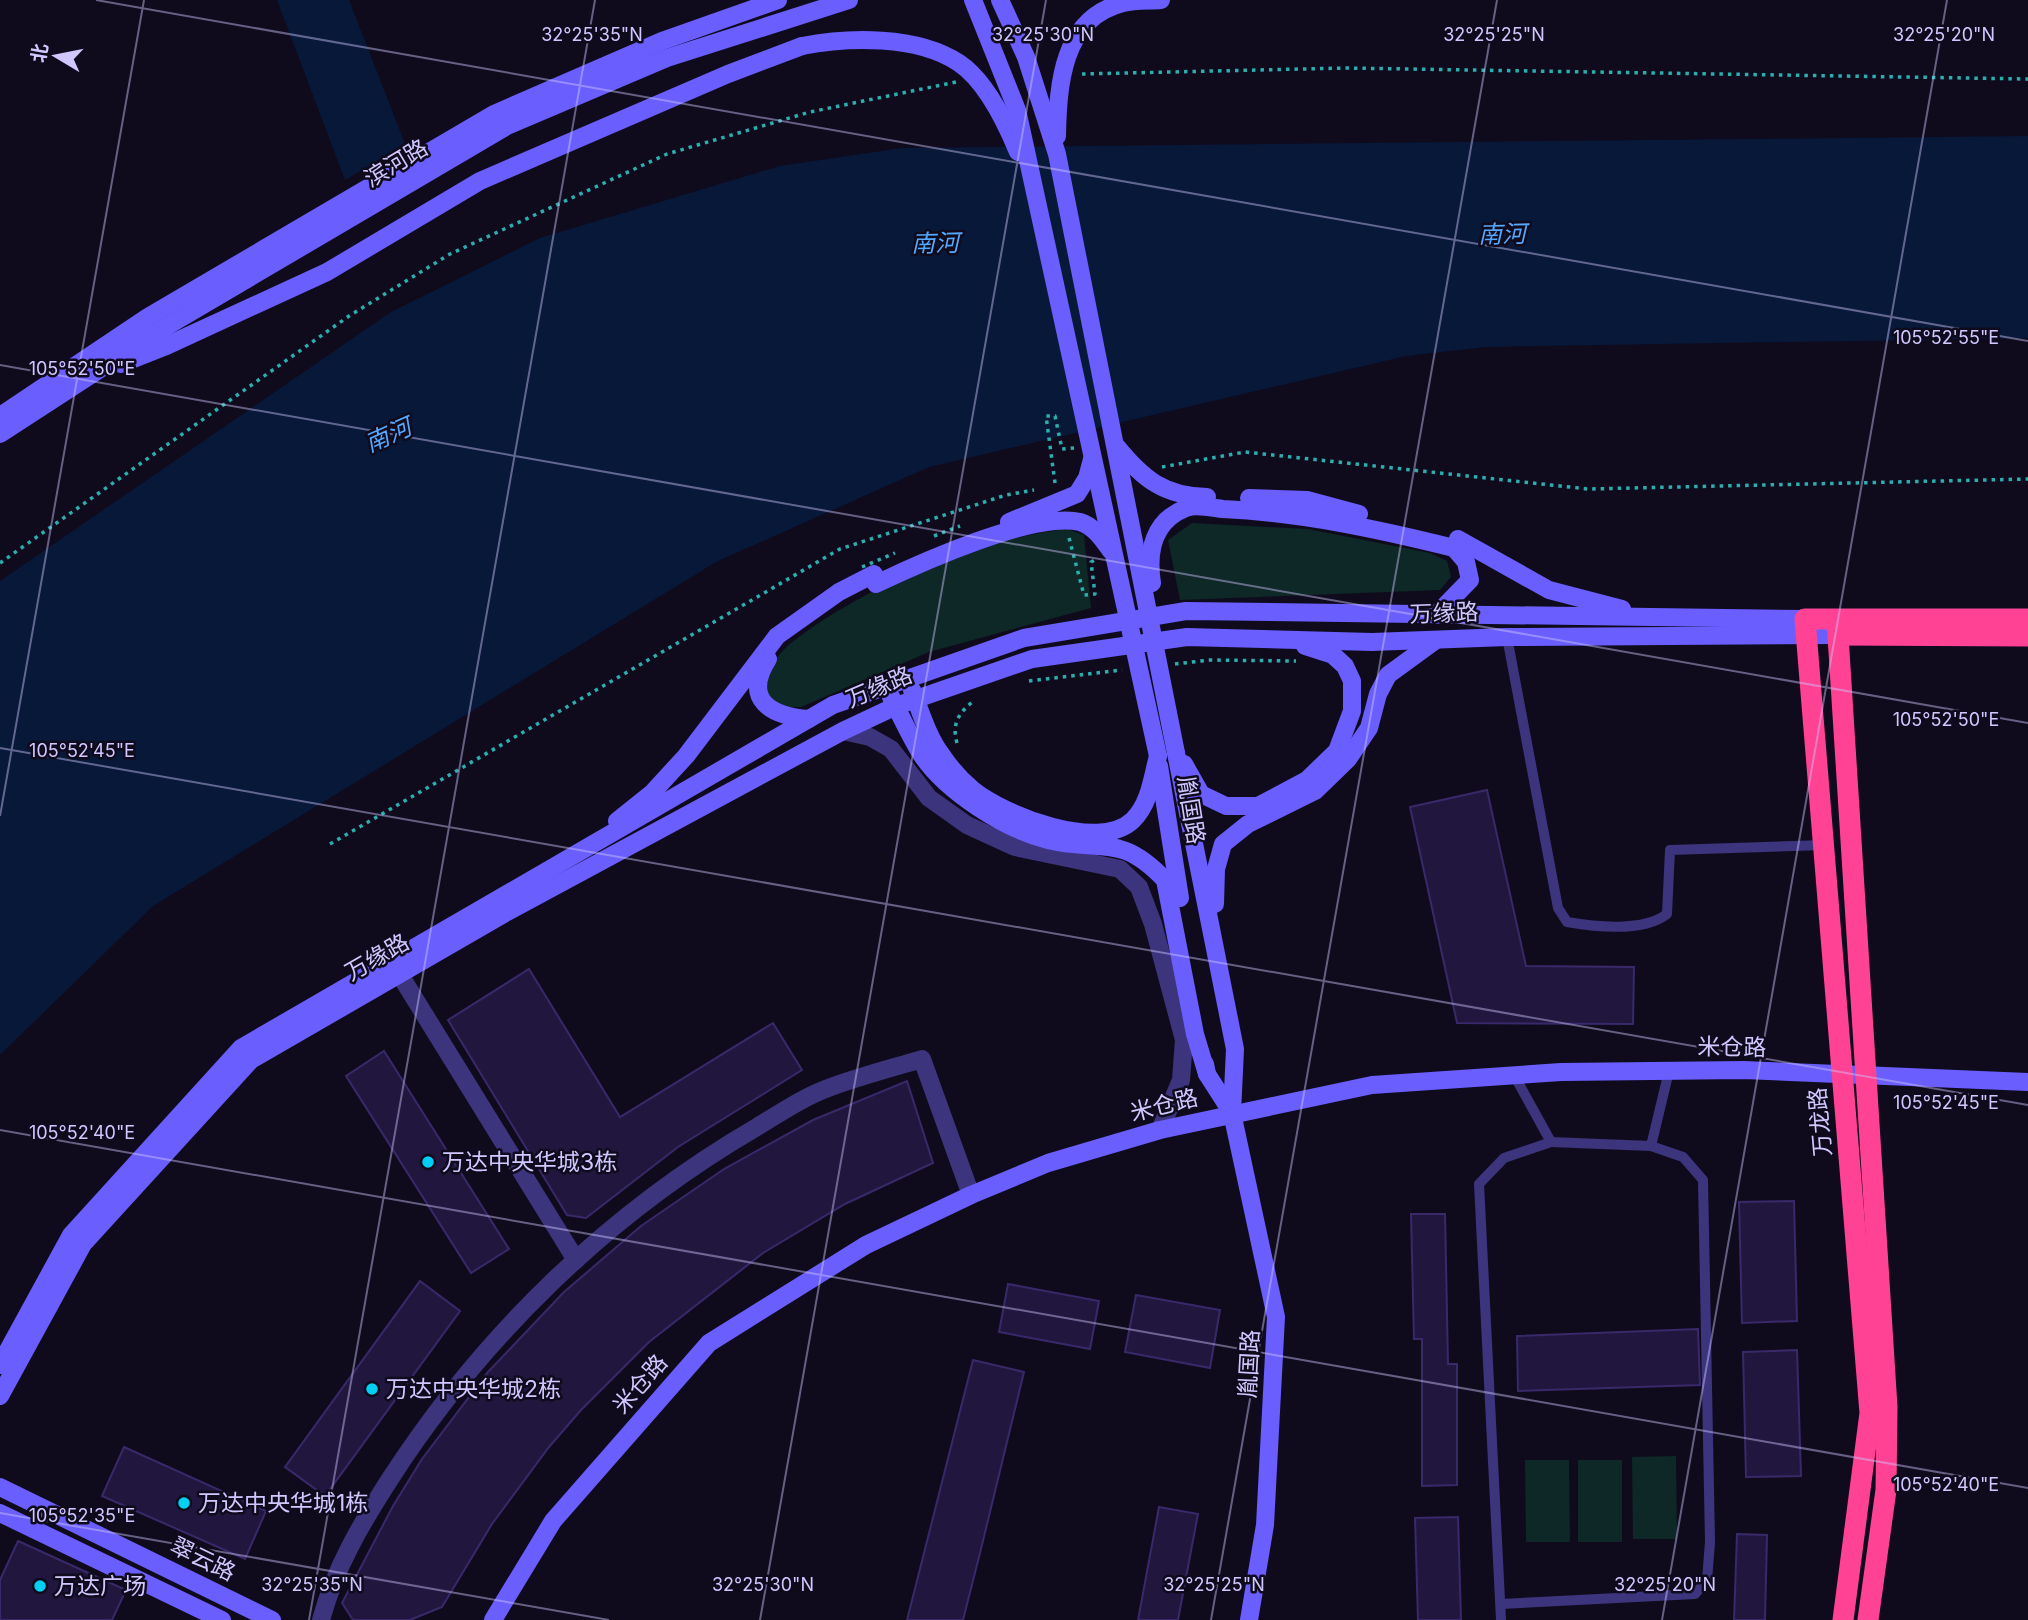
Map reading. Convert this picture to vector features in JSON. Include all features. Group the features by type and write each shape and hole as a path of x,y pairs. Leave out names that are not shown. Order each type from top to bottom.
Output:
{"highway":[{"name":"万缘路","path":"1806,627 2028,619"},
{"name":"万龙路","path":"1806,627 1870,1413 1843,1620"},
{"name":"万缘路","path":"1838,627 2028,636"},
{"path":"1838,627 1887,1406 1885,1490 1868,1620"}],"street":[{"name":"滨河路","path":"0,416 148,317 332,219 423,166 506,108 662,41 778,0"},
{"name":"滨河路","path":"423,166 667,58 849,0"},
{"path":"973,0 1017,110 1035,195"},
{"path":"1000,0 1026,57 1057,154 1176,752 1201,794 1226,806 1258,806 1307,780 1337,751 1352,711 1352,681 1345,666 1333,655 1289,640"},
{"path":"1057,154 1062,65 1075,38 1092,19 1122,3 1163,0"},
{"path":"80,380 164,347 327,272 480,181 728,74 802,46 838,39 872,39 923,48 960,63 992,98 1035,195"},
{"name":"胤国路","path":"1035,195 1085,456 1115,558 1158,756 1207,1074 1232,1113"},
{"name":"滨河路","path":"0,434 332,219"},
{"path":"1116,446 1140,476 1188,497 1307,500 1456,544 1549,590 1649,616"},
{"path":"577,855 652,793 686,756 777,636 839,592 871,575 1077,494 1087,478 1085,456"},
{"path":"1176,752 1150,569 1152,540 1162,526 1187,507 1280,513 1343,521 1456,544 1466,562 1470,580 1436,615"},
{"path":"809,719 783,717 767,708 758,692 759,674 775,648 871,575 1054,520 1082,523 1101,536 1115,558"},
{"name":"万缘路","path":"0,1396 83,1244 251,1060 577,855 833,705 1024,638 1186,611 1649,616 1806,627"},
{"name":"万缘路","path":"0,1365 71,1235 241,1048 507,912 844,731 896,706 1032,659 1187,637 1289,640 1437,639 1806,627"},
{"path":"1235,1049 1213,891 1223,844 1248,824 1315,791 1349,759 1368,728 1378,694 1388,675 1437,639"},
{"path":"907,678 940,753 973,790 1001,807 1048,827 1102,833 1132,822 1147,802 1158,756"},
{"path":"885,685 922,756 971,803 998,820 1049,840 1124,848 1149,864 1165,880 1195,1034 1207,1074"},
{"path":"844,731 870,737 891,749 929,798 967,825 1015,847 1120,869 1139,887 1153,924 1184,1040 1181,1080 1160,1130"},
{"name":"胤国路","path":"1176,752 1235,1049 1232,1113 1276,1317 1265,1525 1249,1620"},
{"path":"396,968 576,1260"},
{"path":"321,1620 332,1580 405,1456 497,1339 576,1260 672,1182 772,1118 830,1087 922,1059 971,1195"},
{"name":"米仓路","path":"493,1620 553,1521 709,1343 866,1245 971,1195 1048,1163 1160,1130 1372,1085 1514,1075 1669,1071 1843,1074 2028,1082"},
{"name":"翠云路","path":"0,1487 272,1620"},
{"name":"翠云路","path":"0,1513 222,1620"}],"lane":[{"path":"1507,637 1558,908 1567,922 1585,925 1655,923 1667,914 1670,850 1824,845"},
{"path":"1651,1146 1669,1071"},
{"path":"1514,1075 1551,1142"},
{"path":"1501,1604 1695,1594 1707,1580 1710,1542 1703,1180 1683,1157 1651,1146 1551,1142 1504,1158 1479,1184 1501,1620"}],"path":[{"path":"1082,74 1346,68 2028,79"},
{"path":"939,75 960,87"},
{"path":"0,563 349,316 450,254 667,154 810,112 957,81"},
{"path":"1076,448 1085,456"},
{"path":"924,541 961,526"},
{"path":"871,575 899,551"},
{"path":"1170,665 1210,660 1299,661"},
{"path":"1023,682 1130,670"},
{"path":"958,748 954,733 959,713 974,701 986,696"}],"green space":[{"path":"1192,523 1308,529 1430,553 1447,561 1451,577 1440,590 1180,600 1168,540"},
{"path":"1067,529 1084,535 1091,608 929,652 801,707 780,707 767,693 766,671 784,649 820,622 852,603 886,585 959,555 996,543"},
{"path":"1676,1456 1677,1539 1633,1539 1632,1457"},
{"path":"1525,1460 1569,1460 1570,1542 1526,1542"},
{"path":"1578,1460 1622,1460 1622,1542 1578,1542"}],"water":[{"path":"277,0 349,0 405,144 345,180"},
{"name":"南河","path":"2028,136 2028,338 1486,347 1406,356 929,467 716,562 153,906 0,1055 0,581 391,312 540,238 780,166 902,148"}],"building":[{"path":"1487,790 1526,966 1634,967 1633,1024 1457,1023 1410,807"},
{"path":"529,969 620,1117 773,1023 802,1070 678,1147 586,1218 567,1215 448,1020"},
{"name":"万达中央华城3栋","path":"384,1051 509,1249 471,1273 346,1076"},
{"path":"907,1081 933,1163 845,1204 763,1253 649,1342 581,1410 549,1447 492,1524 442,1607 410,1620 353,1620 342,1603 393,1506 422,1459 488,1372 564,1292 641,1226 724,1169 813,1120"},
{"path":"1794,1201 1797,1321 1742,1323 1739,1202"},
{"path":"1411,1214 1445,1214 1448,1364 1457,1364 1457,1485 1422,1486 1422,1339 1414,1339"},
{"name":"万达中央华城2栋","path":"420,1281 460,1311 325,1496 285,1467"},
{"path":"1008,1284 1099,1301 1090,1349 999,1332"},
{"path":"1136,1295 1220,1310 1210,1368 1125,1352"},
{"path":"1698,1329 1700,1385 1518,1391 1517,1336"},
{"path":"1797,1350 1801,1476 1746,1477 1743,1352"},
{"path":"973,1360 1024,1372 963,1620 907,1620"},
{"name":"万达中央华城1栋","path":"124,1447 266,1511 245,1559 102,1496"},
{"path":"1159,1507 1198,1514 1178,1620 1138,1620"},
{"path":"1458,1517 1461,1620 1418,1620 1415,1518"},
{"path":"1737,1534 1767,1535 1765,1620 1734,1620"},
{"name":"万达广场","path":"18,1541 126,1590 112,1620 0,1620 0,1580"}],"place":[{"name":"万达中央华城3栋","path":"428,1162"},
{"name":"万达中央华城2栋","path":"372,1389"},
{"name":"万达中央华城1栋","path":"184,1503"},
{"name":"万达广场","path":"40,1586"}]}
